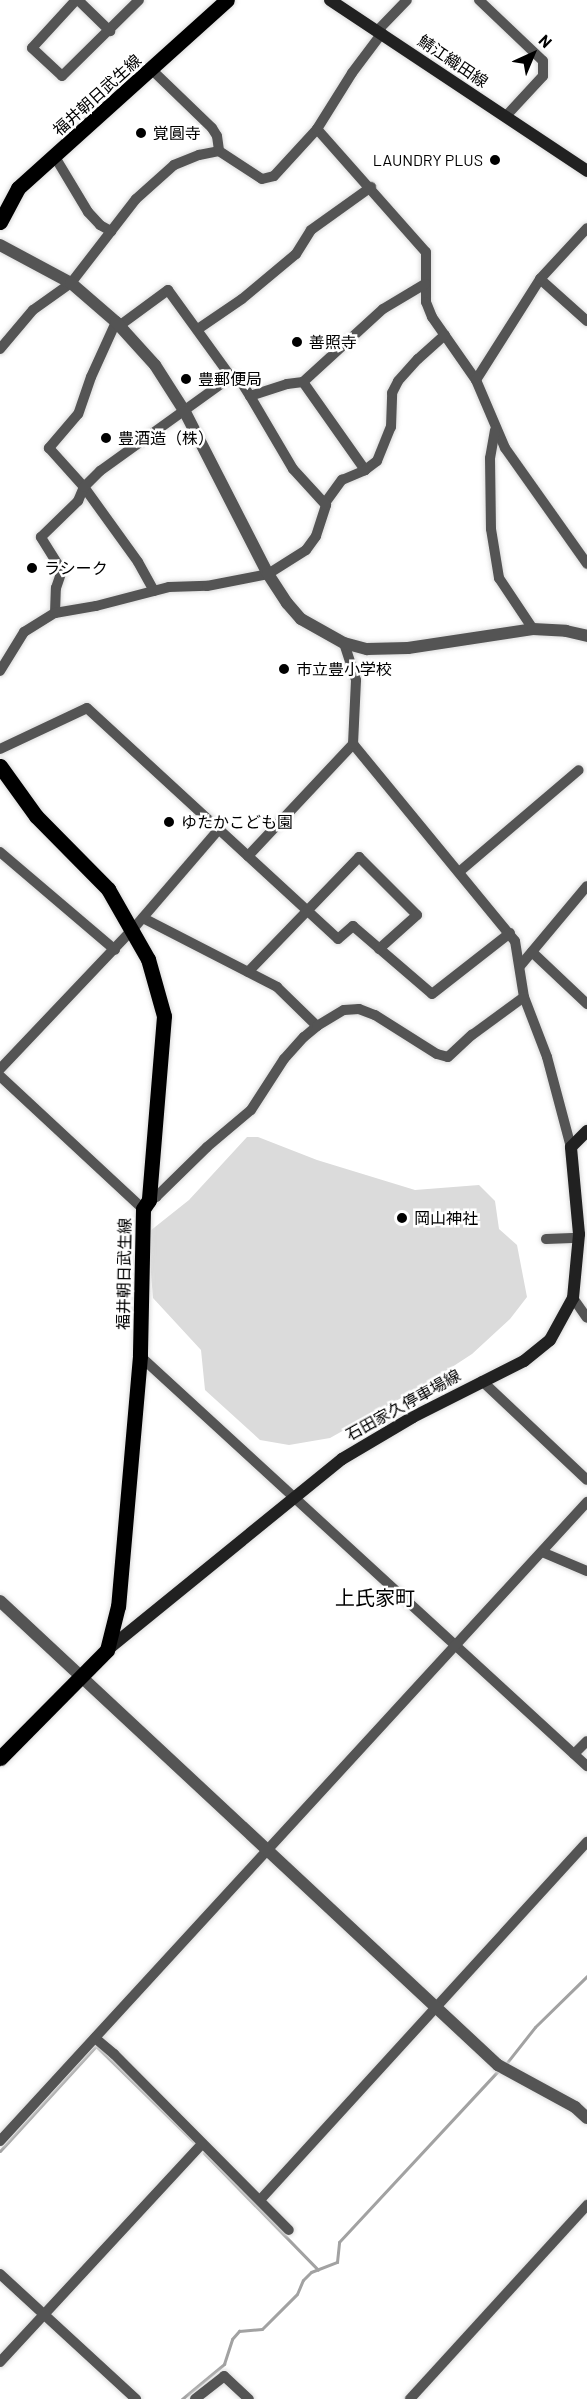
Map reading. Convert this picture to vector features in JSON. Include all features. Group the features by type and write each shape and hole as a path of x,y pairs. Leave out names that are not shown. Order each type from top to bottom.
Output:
{"main road":[{"name":"福井朝日武生線","path":"0,222 18,188 152,70 227,0"},
{"name":"鯖江織田線","path":"330,0 587,171"},
{"name":"福井朝日武生線","path":"0,765 36,816 138,923 164,1016 146,1205 140,1356 124,1561 118,1606 107,1650 0,1758"},
{"path":"571,1147 587,1131"},
{"name":"石田家久停車場線","path":"107,1650 342,1459 482,1380 524,1361 550,1340 573,1298 579,1238 571,1147"}],"street":[{"path":"110,31 77,0 32,48 62,76 110,31 139,0"},
{"path":"0,349 33,310 71,283 136,199 174,165 199,154 219,151 262,179 274,176 317,129 352,73 382,33 380,29 407,0"},
{"path":"479,0 543,61 543,76 506,116"},
{"path":"152,70 212,128 217,136 219,151"},
{"path":"317,129 371,187 426,252 428,270 425,284 426,302 432,317 476,380 506,448 587,564"},
{"path":"55,157 88,212 100,225 111,231"},
{"path":"198,328 243,299 296,254 310,230 371,187"},
{"path":"476,380 540,279 587,228"},
{"path":"0,245 71,283 118,324 155,365 185,412 268,574 287,603 301,619 344,643 367,649 390,650 533,629 566,631 587,636"},
{"path":"540,279 587,321"},
{"path":"250,396 287,384 303,382 383,309 425,284"},
{"path":"154,591 138,562 84,487 49,448 78,414 91,377 118,324 168,290 231,376 240,380 293,469 325,504"},
{"path":"0,671 24,632 55,613 170,587 207,586 268,574 306,550 316,536 325,504 342,480 365,470 377,461 391,428 392,393 398,381 445,335"},
{"path":"55,613 56,588 62,571 41,537 78,501 84,487 100,471 185,412 231,376"},
{"path":"303,382 365,470"},
{"path":"496,426 490,470 492,529 499,578 533,629"},
{"path":"248,856 353,744 356,680 344,643"},
{"path":"0,749 87,708 338,939 353,926 432,994 510,933"},
{"path":"353,744 515,941 524,998 548,1057 571,1147"},
{"path":"459,872 579,770"},
{"path":"0,1069 115,950 219,829"},
{"path":"0,852 115,950"},
{"path":"248,972 306,909 359,857 417,915 380,949"},
{"path":"520,966 587,886"},
{"path":"138,923 277,987 317,1026"},
{"path":"532,952 587,1004"},
{"path":"0,1076 146,1205 251,1110 284,1059 317,1026 344,1010 359,1009 396,1027 437,1054 448,1056 472,1035 524,998"},
{"path":"546,1239 579,1238"},
{"path":"573,1298 587,1318"},
{"path":"140,1356 587,1766"},
{"path":"482,1380 587,1480"},
{"path":"0,2141 587,1502"},
{"path":"542,1552 587,1571"},
{"path":"0,1601 502,2068 575,2107 587,2118"},
{"path":"574,1754 587,1741"},
{"path":"260,2200 587,1842"},
{"path":"95,2038 114,2054 289,2230"},
{"path":"0,2362 202,2144"},
{"path":"410,2399 587,2205"},
{"path":"0,2274 136,2399"},
{"path":"195,2399 224,2376 249,2399"}],"shaded area":[{"path":"247,1137 258,1137 317,1160 415,1190 479,1185 495,1201 499,1229 517,1245 527,1297 510,1319 472,1354 426,1384 330,1438 289,1445 260,1440 205,1390 201,1350 153,1298 149,1249 150,1231 189,1200"}],"waterway":[{"path":"505,2065 535,2027 587,1976"},
{"path":"0,2151 96,2046 196,2144"},
{"path":"182,2399 224,2364 232,2339 239,2331 262,2329 297,2294 303,2280 311,2272 337,2262 339,2242 500,2069"},
{"path":"204,2153 318,2270"}],"place":[{"name":"覚圓寺","path":"141,133"},
{"name":"LAUNDRY PLUS","path":"495,160"},
{"name":"善照寺","path":"297,342"},
{"name":"豊郵便局","path":"186,379"},
{"name":"豊酒造（株）","path":"106,438"},
{"name":"ラシーク","path":"32,568"},
{"name":"市立豊小学校","path":"284,669"},
{"name":"ゆたかこども園","path":"169,822"},
{"name":"岡山神社","path":"402,1218"}],"district":[{"name":"上氏家町","path":"375,1597"}]}
